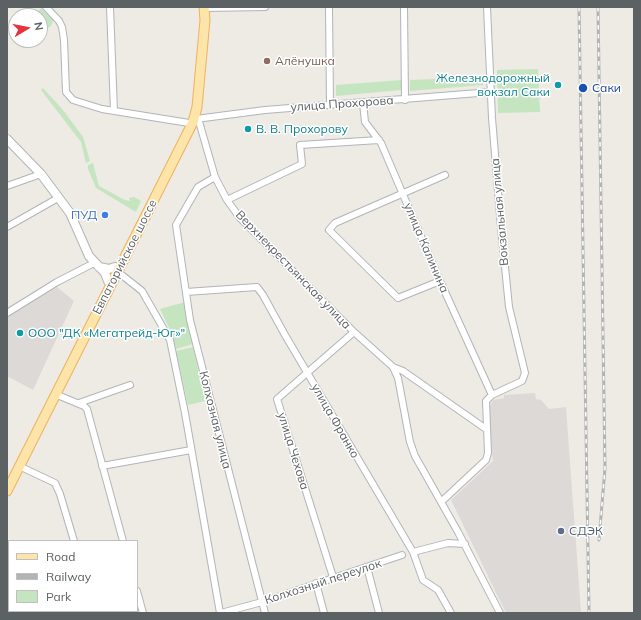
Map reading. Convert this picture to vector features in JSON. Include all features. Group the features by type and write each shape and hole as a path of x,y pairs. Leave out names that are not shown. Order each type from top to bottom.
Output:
{"main road":[{"name":"Евпаторийское шоссе","path":"7,490 192,123 200,21 204,9"},
{"name":"Евпаторийское шоссе","path":"7,479 108,281 117,270"}],"street":[{"path":"110,7 114,111"},
{"path":"204,9 265,7"},
{"path":"329,7 330,106"},
{"path":"404,7 405,100"},
{"name":"Вокзальная улица","path":"487,7 491,92 501,227 510,307 525,373 522,381 492,394"},
{"path":"49,8 59,21 63,31 65,88 67,96 79,103 114,111 192,123 205,136"},
{"name":"улица Прохорова","path":"192,123 265,110 491,92"},
{"name":"улица Калинина","path":"363,103 365,122 379,140 440,281 492,394"},
{"name":"Верхнекрестьянская улица","path":"192,123 205,136 215,177 227,200 240,218 354,332 393,367 403,371 486,429"},
{"path":"7,138 41,174 58,198 78,227 86,250 96,265 105,273 108,281"},
{"path":"227,200 302,164 300,145 379,140"},
{"path":"7,186 41,174"},
{"path":"440,281 398,298 329,230 335,223 446,175"},
{"name":"Колхозная улица","path":"215,177 198,187 176,225 190,320 265,613"},
{"path":"7,227 58,198"},
{"path":"7,313 54,284 96,265 117,270"},
{"name":"Колхозная улица","path":"117,270 142,291 170,340 221,613"},
{"name":"улица Франко","path":"186,295 256,286 263,295 307,373 413,552 423,580 438,590 450,613"},
{"name":"улица Чехова","path":"333,577 276,399 354,332"},
{"name":"Верхнекрестьянская улица","path":"393,367 401,388 410,442 415,456 465,544 500,613"},
{"path":"401,388 412,378"},
{"path":"79,403 130,385"},
{"path":"55,394 79,403 86,409 123,540"},
{"path":"441,502 486,460 488,453 486,401 492,394"},
{"path":"102,466 191,450"},
{"path":"19,466 55,483 60,494 74,540"},
{"path":"413,552 448,543 453,540 458,532"},
{"path":"448,543 465,544"},
{"name":"Колхозный переулок","path":"221,613 262,602 333,577 402,556"},
{"path":"366,567 379,613"},
{"path":"316,583 324,613"},
{"path":"138,595 143,613"}],"shaded area":[{"path":"57,287 74,301 33,390 7,376 7,317"},
{"path":"535,393 536,399 541,400 549,409 566,407 581,613 506,613 451,500 493,461 488,411 493,400 504,398 504,395"}],"green space":[{"path":"48,15 53,20 51,26 48,28"},
{"path":"538,69 540,112 498,113 497,70"},
{"path":"483,77 483,85 410,91 410,80"},
{"path":"402,80 401,90 336,96 336,85"},
{"path":"43,88 63,110 83,137 90,161 86,163 81,142 41,90"},
{"path":"93,163 99,186 125,200 130,201 129,198 134,197 141,201 136,212 96,188 88,169 88,165"},
{"path":"185,302 193,344 176,349 173,336 160,309"},
{"path":"193,347 205,401 188,405 176,351"}],"railway":[{"path":"579,7 589,613"},
{"path":"598,7 605,468 599,540"}],"place":[{"name":"Алёнушка","path":"267,61"},
{"name":"Железнодорожный вокзал Саки","path":"558,85"},
{"name":"Саки","path":"583,88"},
{"name":"В. В. Прохорову","path":"248,129"},
{"name":"ПУД","path":"105,215"},
{"name":"ООО \"ДК «Мегатрейд-Юг»\"","path":"20,333"},
{"name":"СДЭК","path":"561,531"}]}
